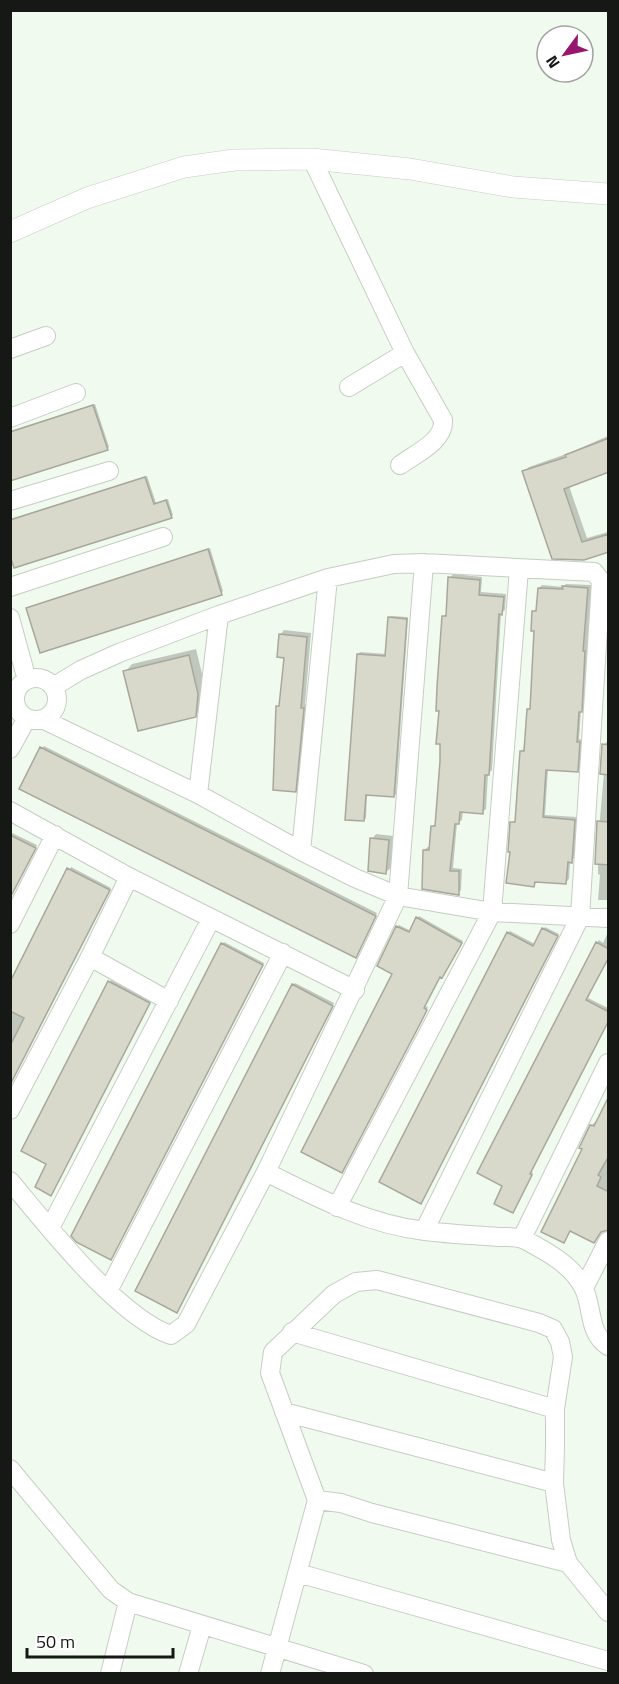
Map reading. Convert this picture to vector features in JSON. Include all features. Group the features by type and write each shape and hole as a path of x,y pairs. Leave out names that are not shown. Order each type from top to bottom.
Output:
{"street":[{"path":"312,159 405,353 443,420 444,429 439,437 400,465"},
{"path":"10,232 87,198 184,167 234,160 312,159 410,169 513,187 609,194"},
{"path":"10,349 46,336"},
{"path":"349,387 405,353"},
{"path":"10,418 76,393"},
{"path":"10,501 110,471"},
{"path":"10,587 163,537"},
{"path":"10,1181 108,1291 151,1327 171,1335 186,1324 266,1172 398,896 424,563"},
{"path":"53,687 81,670 119,653 219,615 328,578 394,564 424,563 594,572 602,581 580,916 424,1231"},
{"path":"337,1207 492,912 519,569"},
{"path":"302,851 328,578"},
{"path":"198,794 219,615"},
{"path":"10,618 27,680"},
{"path":"10,749 34,718 54,709 57,702 53,687 40,678 27,680 19,687 13,696 18,710 34,718 198,794 355,878 398,896 492,912 609,918"},
{"path":"10,811 129,877 355,990"},
{"path":"10,924 55,835"},
{"path":"10,1110 129,877"},
{"path":"50,1228 211,919"},
{"path":"108,1291 283,953"},
{"path":"90,957 169,1001"},
{"path":"522,1238 609,1063"},
{"path":"266,1172 337,1207 373,1221 424,1231 522,1238 557,1259 574,1274 584,1288 594,1328 602,1342 609,1346"},
{"path":"584,1288 609,1242"},
{"path":"270,1674 317,1500 270,1372 273,1352 334,1294 356,1282 377,1280 539,1323 553,1329 562,1350 562,1371 555,1409 554,1483 561,1540 568,1563 609,1612"},
{"path":"292,1332 555,1409"},
{"path":"284,1412 554,1483"},
{"path":"10,1469 111,1590 128,1602 364,1674"},
{"path":"317,1500 341,1503 568,1563"},
{"path":"298,1573 609,1662"},
{"path":"111,1674 128,1602"},
{"path":"188,1674 202,1626"}],"building":[{"path":"93,405 108,450 10,481 10,432"},
{"path":"609,438 609,472 564,489 582,542 609,534 609,552 584,560 552,559 522,471 566,457 565,455"},
{"path":"145,477 154,504 166,500 172,518 14,568 10,556 10,520"},
{"path":"208,549 222,595 40,653 26,608"},
{"path":"448,577 480,580 479,595 504,597 502,615 499,614 489,775 485,775 483,814 460,812 459,824 455,824 450,871 459,871 459,895 422,889 423,850 429,850 431,826 435,826 440,761 440,744 436,744 439,711 436,711 437,687 442,616 446,616"},
{"path":"562,586 588,588 583,651 585,651 582,712 579,712 577,742 580,742 578,772 546,770 543,817 575,820 572,863 568,862 566,884 535,882 534,887 506,883 510,852 508,852 510,822 515,822 520,751 524,751 527,709 530,709 534,631 531,631 532,611 536,611 538,588 563,589"},
{"path":"388,617 407,619 394,797 366,795 364,821 345,820 357,654 385,656"},
{"path":"279,634 307,637 301,708 304,708 296,792 273,790 276,706 279,706 284,658 277,657"},
{"path":"189,655 198,694 196,717 138,731 123,671"},
{"path":"602,744 609,745 609,775 600,774"},
{"path":"40,747 376,916 356,958 19,789"},
{"path":"597,821 609,822 609,865 595,864"},
{"path":"10,835 36,848 10,898"},
{"path":"370,838 389,840 386,874 368,871"},
{"path":"67,868 110,890 10,1085 10,1046 24,1018 10,1011 10,982"},
{"path":"416,917 462,943 442,978 440,977 424,1008 427,1010 342,1173 301,1152 392,974 377,966 396,926 409,932"},
{"path":"542,928 558,936 421,1204 379,1182 507,932 533,946"},
{"path":"596,942 609,949 609,957 586,1000 609,1012 609,1020 530,1174 532,1175 513,1213 494,1204 502,1186 477,1173"},
{"path":"221,943 263,965 111,1260 76,1242 71,1236"},
{"path":"108,981 150,1003 51,1196 35,1187 46,1164 21,1151"},
{"path":"292,984 333,1006 177,1313 135,1291"},
{"path":"609,1096 609,1156 598,1175 601,1177 597,1186 609,1192 609,1230 601,1232 594,1243 570,1231 564,1243 541,1232 582,1149 579,1148 590,1125 594,1126"}]}
